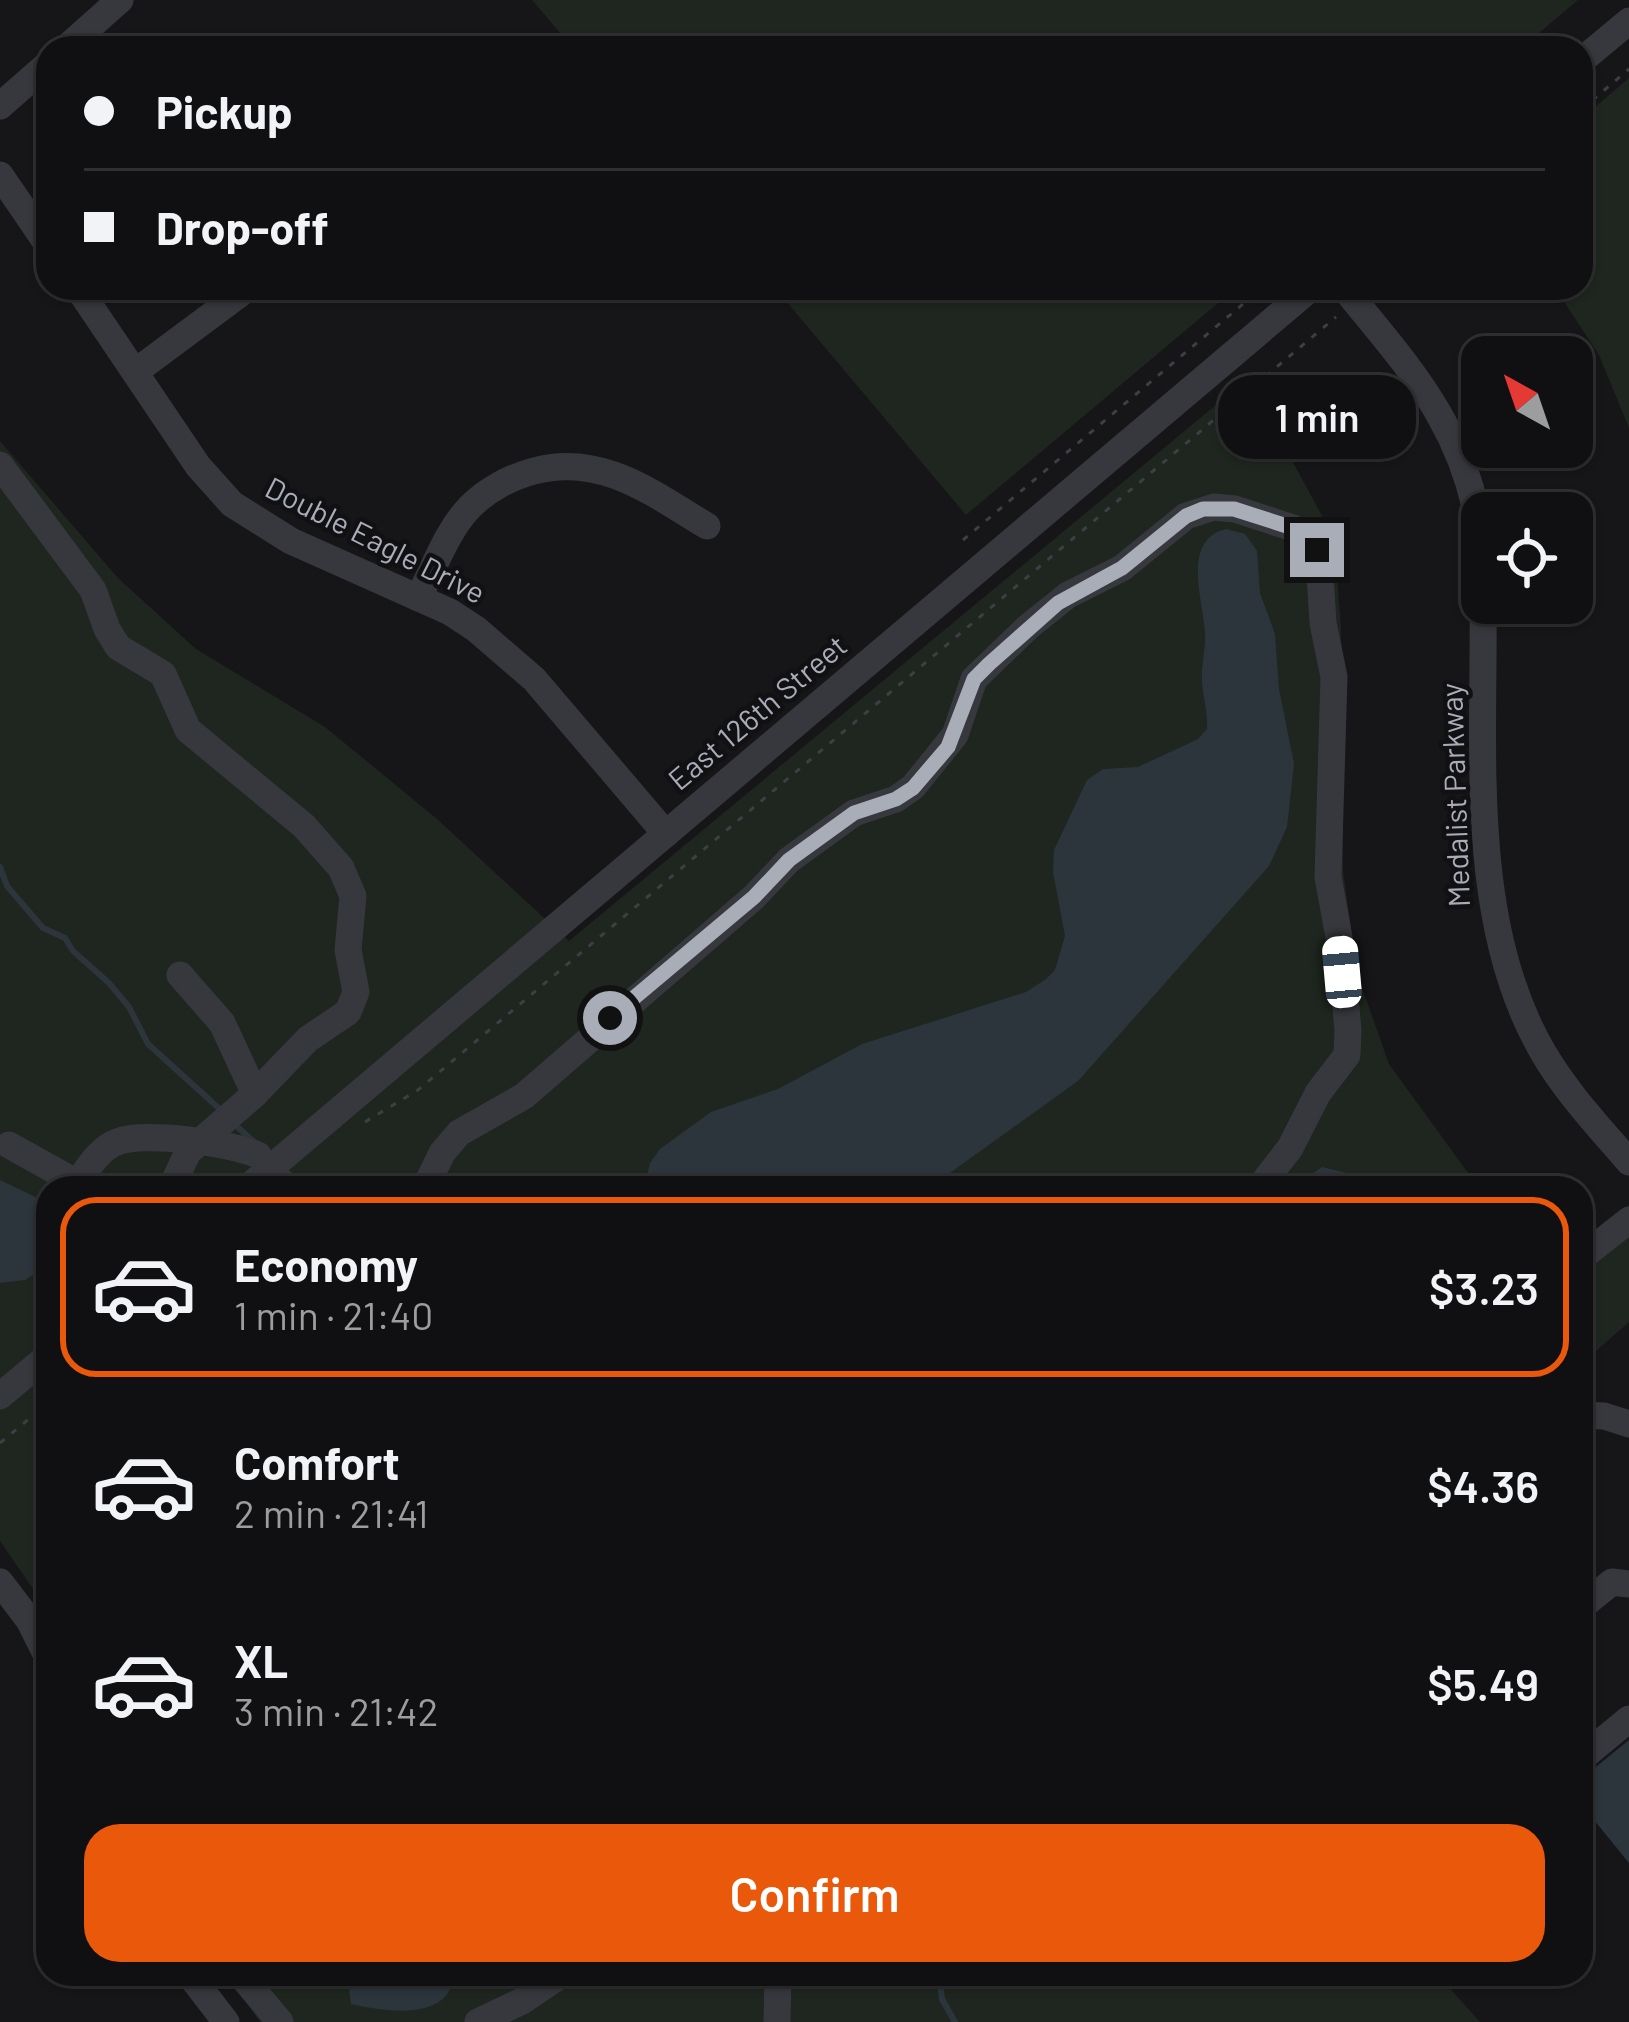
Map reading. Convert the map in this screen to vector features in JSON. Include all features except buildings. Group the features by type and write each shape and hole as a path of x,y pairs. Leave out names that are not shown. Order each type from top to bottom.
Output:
{"street":[{"path":"80,36 120,0"},
{"path":"1593,51 1629,20"},
{"path":"0,106 36,74"},
{"path":"0,176 36,227"},
{"name":"Double Eagle Drive","path":"86,300 198,466 232,504 291,541 476,628 520,667 666,834"},
{"path":"135,372 232,300"},
{"name":"East 126th Street","path":"261,1176 1297,300"},
{"path":"1355,300 1442,414 1473,492"},
{"path":"0,466 93,590 106,629 118,647 167,680 178,716 188,730 290,814 347,876 352,896 348,950 354,1002 342,1019 308,1039 197,1143 182,1159 176,1176"},
{"path":"418,598 468,508 495,487 549,467 597,467 626,478 707,526"},
{"path":"431,1176 459,1133 524,1096 754,897 789,860 854,813 913,788 955,734 974,679 1028,627 1069,595 1122,568 1186,516 1214,508 1234,509 1293,528 1313,542 1334,677 1328,877 1340,943 1347,1055 1268,1176"},
{"name":"Medalist Parkway","path":"1483,624 1486,834 1499,944 1514,992 1543,1052 1629,1162"},
{"path":"180,975 222,1023 237,1109"},
{"path":"87,1176 97,1158 118,1141 197,1143 258,1155"},
{"path":"9,1145 66,1176"},
{"path":"1593,1248 1629,1220"},
{"path":"0,1396 36,1365"},
{"path":"1593,1416 1629,1424"},
{"path":"0,1582 36,1636"},
{"path":"1593,1597 1612,1582 1629,1585"},
{"path":"1593,1749 1629,1719"},
{"path":"198,1986 226,2022"},
{"path":"250,1986 280,2022"},
{"path":"478,2022 544,1986"},
{"path":"777,2022 778,1986"}],"path":[{"path":"1593,100 1629,69"},
{"path":"963,540 1248,300"},
{"path":"361,1124 418,1090 1343,300"},
{"path":"0,1444 36,1413"}],"shaded area":[{"path":"532,0 1578,0 1535,36 563,36"},
{"path":"1629,78 1629,428 1593,336 1587,336 1563,300 1593,300 1593,109"},
{"path":"785,300 1222,300 966,515"},
{"path":"1234,390 1288,453 1334,538 1341,627 1343,870 1357,973 1389,1064 1470,1176 36,1176 36,1594 0,1541 0,441 118,578 196,649 325,727 436,818 569,941"},
{"path":"1226,529 1245,534 1257,551 1260,593 1275,634 1279,689 1294,764 1287,827 1269,866 1078,1081 946,1176 647,1176 660,1149 711,1112 778,1089 862,1044 1026,992 1055,970 1065,936 1053,872 1054,850 1087,780 1103,769 1138,767 1198,739 1207,729 1198,573 1203,545"},
{"path":"1322,1167 1351,1176 1309,1176"},
{"path":"0,1180 36,1197 36,1273 25,1280 0,1283"},
{"path":"1629,1205 1629,1322 1593,1354 1593,1236"},
{"path":"1629,1740 1629,1863 1593,1819 1593,1769"},
{"path":"234,1986 1448,1986 1480,2022 260,2022"},
{"path":"349,1986 451,1986 441,2000 414,2010 351,2004"}],"waterway":[{"path":"0,867 7,886 43,928 65,938 109,983 129,1007 148,1044 223,1112"},
{"path":"232,1122 253,1141"},
{"path":"940,1986 955,2022"}],"route":[{"path":"610,1018 754,897 789,860 854,813 913,788 948,747 974,679 989,664 1058,603 1122,568 1186,516 1203,509 1234,509 1293,528 1308,536 1317,550"}]}
